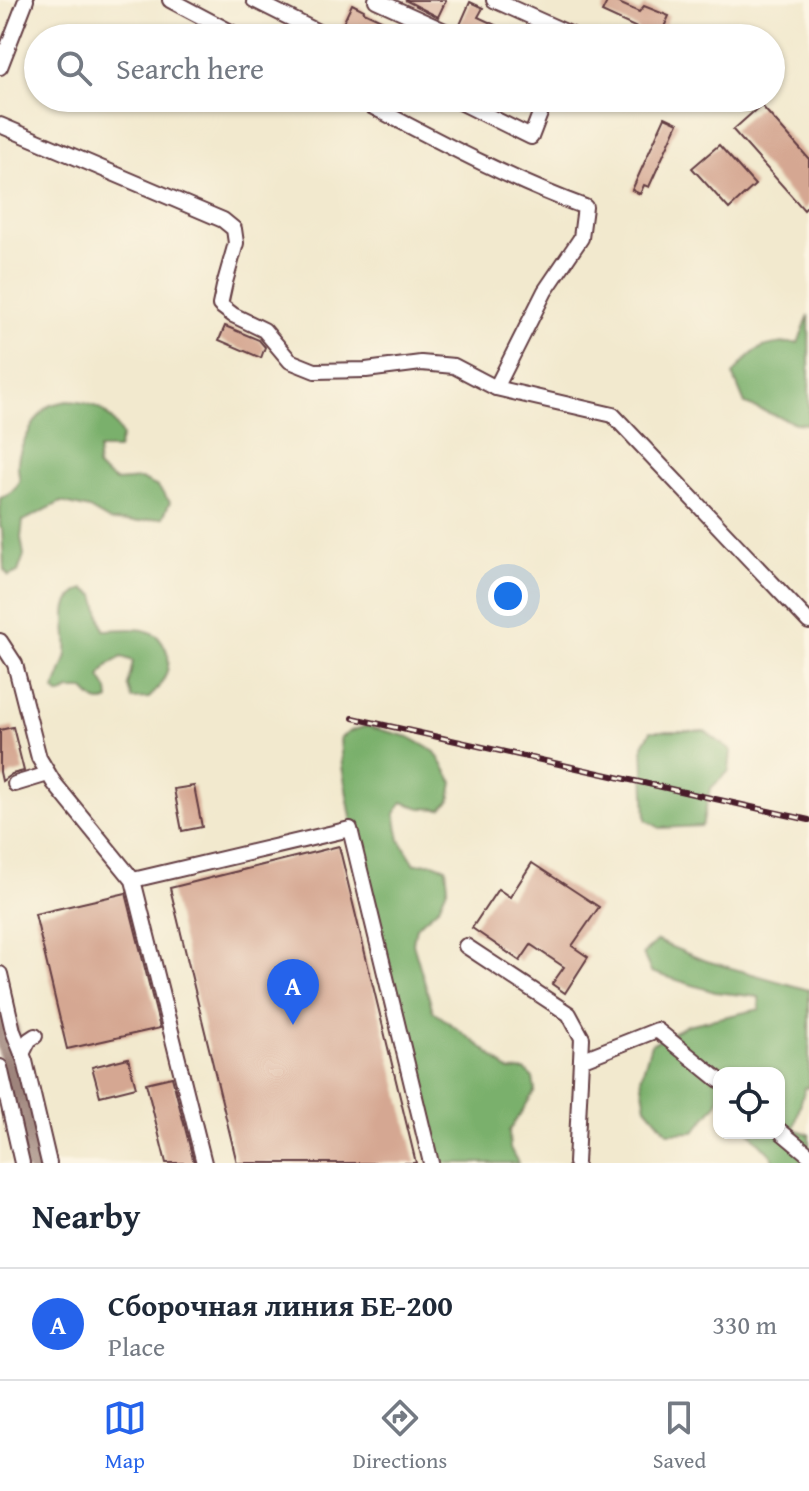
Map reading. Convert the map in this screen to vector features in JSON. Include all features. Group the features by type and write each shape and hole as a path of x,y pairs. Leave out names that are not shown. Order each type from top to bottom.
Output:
{"street":[{"path":"0,67 26,0"},
{"path":"170,0 215,24"},
{"path":"254,0 302,24"},
{"path":"376,0 429,24"},
{"path":"494,0 547,24"},
{"path":"383,112 554,196 585,207 581,238 545,291 496,388"},
{"path":"480,112 531,137 541,112"},
{"path":"0,125 223,220 234,229 236,243 220,305 264,330 290,361 315,371 366,370 421,363 454,366 496,388 613,415 809,622"},
{"path":"0,641 15,664 39,758 48,774 133,880 204,1163"},
{"path":"15,784 48,774"},
{"path":"133,880 350,829 431,1163"},
{"path":"466,946 569,1014 582,1038 576,1163"},
{"path":"0,974 49,1163"},
{"path":"581,1060 657,1030 713,1075"},
{"path":"22,1054 29,1040 35,1036"},
{"path":"0,1067 22,1163"},
{"path":"785,1135 809,1155"}],"green space":[{"path":"809,315 809,424 795,423 745,404 733,375 760,348 798,343"},
{"path":"67,401 86,403 100,409 122,436 118,449 99,449 97,468 115,481 141,479 158,487 170,502 163,517 137,522 110,521 89,509 61,502 23,521 21,538 24,555 18,572 9,576 4,570 0,498 18,484 19,456 34,424 49,406"},
{"path":"84,589 95,595 104,630 143,630 156,635 164,645 168,669 149,698 132,699 128,686 133,661 122,657 109,664 100,677 108,690 109,700 105,702 98,702 84,690 70,690 59,695 54,690 67,656 67,608 75,594"},
{"path":"366,726 409,737 435,752 453,782 450,801 441,809 421,808 402,802 395,814 400,840 415,864 433,863 446,868 448,886 439,907 416,927 413,943 433,1011 509,1071 525,1070 533,1078 535,1091 509,1131 510,1148 518,1163 444,1163 436,1159 352,823 342,767 340,738"},
{"path":"651,731 705,731 731,751 729,771 710,789 702,826 660,828 646,820 643,745"},
{"path":"657,941 703,960 809,990 809,1088 805,1087 794,1129 809,1134 809,1163 774,1163 771,1155 756,1139 785,1139 785,1067 713,1067 713,1108 694,1132 668,1133 646,1107 641,1078 651,1044 687,1025 760,1009 759,997 715,992 651,972 643,954"}],"building":[{"path":"405,0 446,0 438,17"},
{"path":"608,0 612,0 639,12 644,6 669,16 665,24 628,24 602,12"},
{"path":"470,2 483,8 478,17 493,24 460,24"},
{"path":"352,4 390,24 343,24"},
{"path":"753,112 767,112 809,159 809,205 804,210 733,130"},
{"path":"665,117 678,123 649,187 644,185 640,194 632,190"},
{"path":"719,145 755,185 729,209 692,168"},
{"path":"225,326 259,340 265,347 261,358 219,340"},
{"path":"13,727 24,771 2,781 0,730"},
{"path":"194,786 202,827 182,831 174,789"},
{"path":"339,846 416,1163 237,1163 170,888"},
{"path":"532,863 599,907 572,946 588,957 565,993 552,984 564,967 531,945 520,961 472,928 498,889 510,897"},
{"path":"126,893 160,1028 67,1049 35,914"},
{"path":"128,1058 136,1087 100,1096 92,1067"},
{"path":"172,1077 194,1163 166,1163 146,1083"}],"taxiway":[{"path":"0,1003 37,1163"}],"railway":[{"path":"353,718 809,820"}],"place":[{"name":"Сборочная линия БЕ-200","path":"293,1025"}]}
